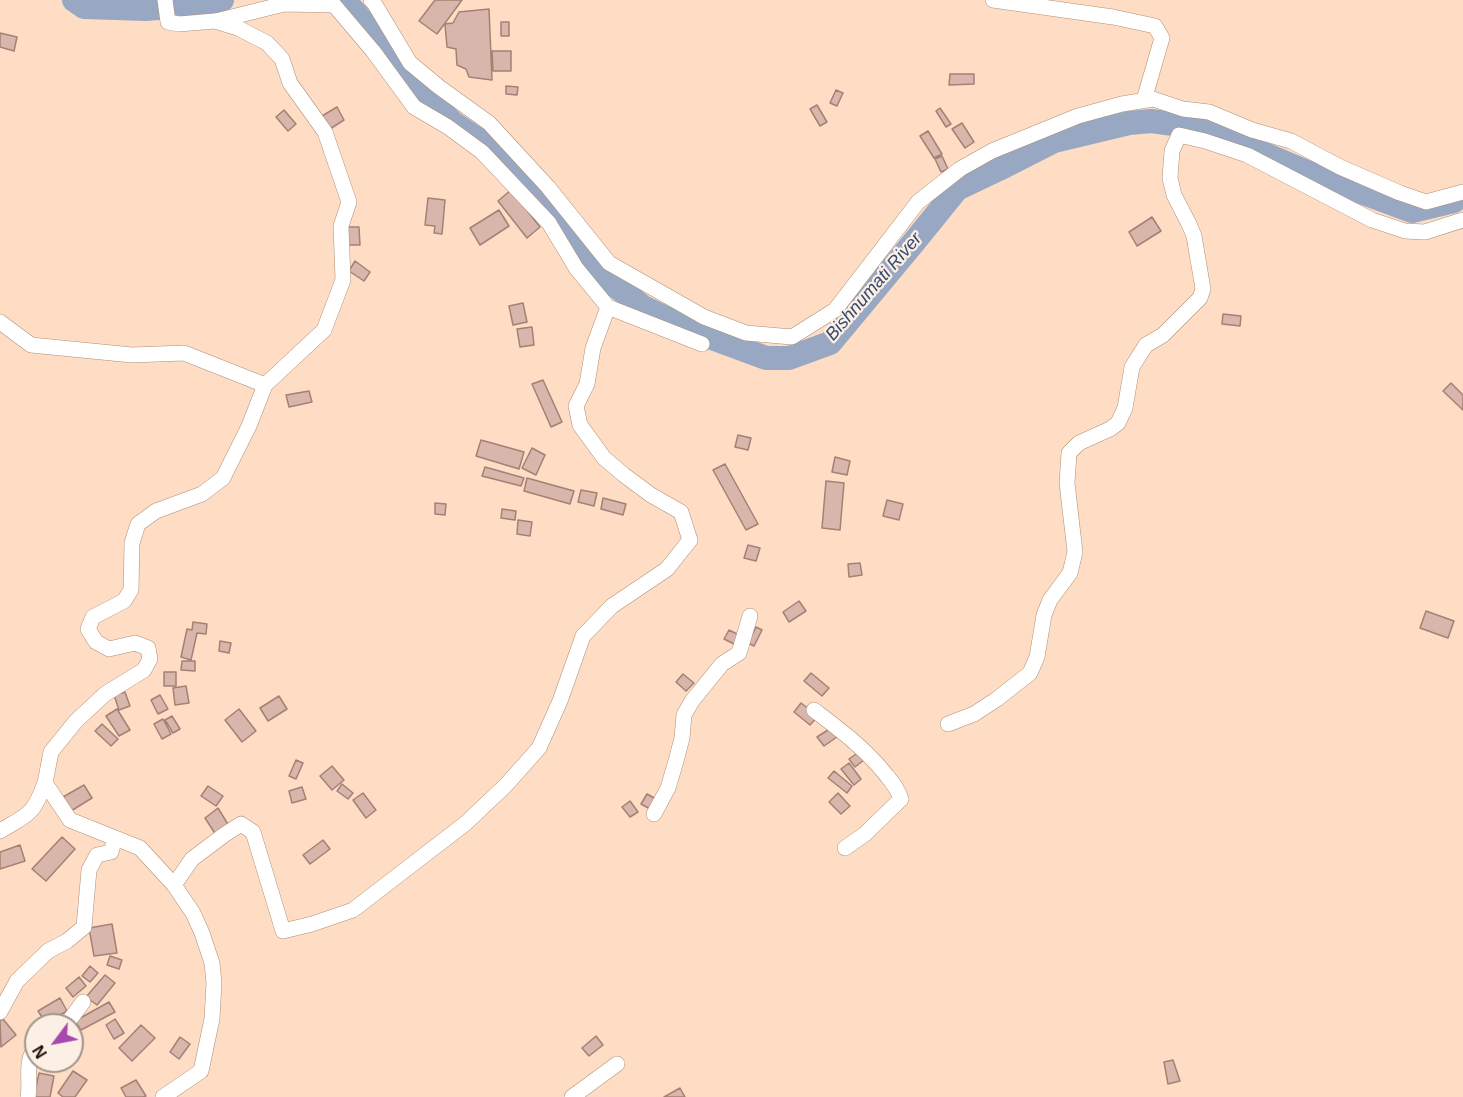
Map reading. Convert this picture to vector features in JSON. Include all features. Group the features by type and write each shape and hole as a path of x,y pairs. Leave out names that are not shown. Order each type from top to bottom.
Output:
{"street":[{"path":"165,0 168,22 179,24 215,21 284,2 334,5 373,51 414,107 482,152 549,223 576,268 608,307 702,344"},
{"path":"371,0 410,63 489,123 548,187 609,262 704,317 746,333 792,337 835,310 918,202 960,169 993,151 1078,116 1144,100 1153,99 1182,114 1209,112 1252,130 1291,141 1340,167 1426,202 1463,192"},
{"path":"993,0 1113,17 1155,26 1162,38 1144,100"},
{"path":"0,831 27,816 37,804 45,783 51,752 76,722 105,694 144,670 150,659 148,648 135,642 109,649 96,642 88,629 93,617 124,601 131,590 132,543 138,524 156,511 202,494 223,478 249,426 265,385 324,330 342,280 341,226 349,202 325,132 290,83 282,59 267,43 238,28 215,21"},
{"path":"948,724 974,714 1030,673 1037,657 1044,615 1050,600 1070,573 1075,552 1067,483 1069,453 1079,443 1118,423 1125,408 1132,367 1146,345 1163,335 1200,298 1203,289 1194,236 1174,195 1170,178 1172,151 1179,135 1182,114"},
{"path":"1179,135 1247,155 1372,220 1405,231 1425,232 1463,220"},
{"path":"174,885 192,859 242,824 253,832 283,931 353,910 466,823 506,785 539,748 560,701 583,636 612,606 667,569 690,540 681,512 651,495 617,470 604,458 580,425 576,406 587,384 593,348 608,307"},
{"path":"0,322 30,345 132,355 184,353 265,385"},
{"path":"654,814 668,788 682,738 684,715 692,701 722,664 739,653 750,616"},
{"path":"814,710 863,749 879,765 898,791 901,799 865,834 845,848"},
{"path":"45,783 70,820 140,849 174,885 202,933 212,963 214,983 212,1019 201,1071 163,1097"},
{"path":"0,1012 17,981 48,951 67,941 84,927 89,870 97,855 111,852 115,838"},
{"path":"75,1013 83,1002"},
{"path":"572,1097 618,1064"},
{"path":"28,1097 29,1073"}],"building":[{"path":"435,0 462,0 437,34 419,21"},
{"path":"489,9 492,80 469,77 466,69 457,65 456,49 447,47 445,24 453,23 459,12"},
{"path":"501,22 509,22 509,36 501,36"},
{"path":"0,33 17,37 14,51 0,47"},
{"path":"492,51 511,51 511,71 493,71"},
{"path":"950,74 974,74 974,84 949,85"},
{"path":"506,86 518,87 517,95 506,94"},
{"path":"836,90 843,93 837,106 830,103"},
{"path":"817,105 827,122 820,126 810,109"},
{"path":"337,107 344,120 330,129 322,116"},
{"path":"940,108 951,124 946,127 936,111"},
{"path":"284,110 296,124 288,131 276,117"},
{"path":"962,123 974,142 965,148 952,129"},
{"path":"928,131 942,154 934,158 920,136"},
{"path":"942,156 948,169 941,172 935,159"},
{"path":"511,190 540,227 527,238 498,201"},
{"path":"428,198 445,200 442,234 434,233 435,226 425,225"},
{"path":"499,210 509,226 480,245 470,228"},
{"path":"1152,217 1161,231 1137,246 1129,232"},
{"path":"345,227 359,227 360,245 345,245"},
{"path":"355,261 370,272 364,281 349,271"},
{"path":"523,303 527,322 513,325 509,306"},
{"path":"1223,314 1241,316 1240,326 1222,324"},
{"path":"532,327 534,345 520,347 517,329"},
{"path":"543,380 562,422 551,427 532,384"},
{"path":"1451,383 1463,395 1463,410 1443,391"},
{"path":"309,391 312,402 289,407 286,395"},
{"path":"738,435 751,438 748,450 735,447"},
{"path":"481,440 524,452 519,469 476,456"},
{"path":"532,448 545,455 536,475 522,468"},
{"path":"835,457 850,461 847,475 832,472"},
{"path":"725,464 758,524 746,530 713,470"},
{"path":"485,467 524,478 521,486 482,476"},
{"path":"527,478 574,491 570,504 524,491"},
{"path":"826,481 844,483 840,530 822,528"},
{"path":"581,490 597,493 594,506 578,502"},
{"path":"603,498 626,504 623,515 601,509"},
{"path":"887,500 903,504 899,520 883,516"},
{"path":"435,503 446,504 445,515 435,514"},
{"path":"502,509 516,511 515,520 501,518"},
{"path":"518,520 532,522 530,536 517,534"},
{"path":"748,545 760,548 756,561 744,558"},
{"path":"860,563 862,575 849,577 848,564"},
{"path":"799,601 806,611 789,622 783,612"},
{"path":"1426,611 1454,621 1448,638 1420,628"},
{"path":"193,622 207,624 206,634 197,633 191,660 181,657 187,629 192,630"},
{"path":"756,627 762,630 754,646 748,643"},
{"path":"729,630 739,635 734,644 724,639"},
{"path":"220,641 231,643 229,653 219,651"},
{"path":"182,661 195,661 195,671 181,670"},
{"path":"164,672 176,672 176,686 164,686"},
{"path":"811,673 829,688 822,696 804,681"},
{"path":"683,674 694,683 686,691 676,682"},
{"path":"186,686 189,703 175,705 173,688"},
{"path":"125,692 130,706 119,710 114,695"},
{"path":"160,695 168,709 158,714 151,700"},
{"path":"279,696 287,709 268,721 260,708"},
{"path":"801,703 818,716 810,725 794,712"},
{"path":"117,709 130,730 119,736 106,716"},
{"path":"239,709 256,731 242,742 225,720"},
{"path":"172,716 180,729 173,733 165,720"},
{"path":"163,719 171,734 162,739 154,724"},
{"path":"102,724 118,739 111,746 95,731"},
{"path":"831,728 837,737 824,746 817,737"},
{"path":"859,752 864,760 855,767 849,759"},
{"path":"296,760 303,763 296,779 289,776"},
{"path":"849,763 861,779 854,785 841,769"},
{"path":"332,766 344,780 332,790 320,776"},
{"path":"834,771 852,786 847,793 828,778"},
{"path":"342,784 353,793 348,799 337,791"},
{"path":"84,785 92,798 71,811 63,797"},
{"path":"208,786 223,796 216,806 201,796"},
{"path":"302,787 306,799 292,803 289,791"},
{"path":"363,793 376,810 366,818 353,800"},
{"path":"838,793 850,806 841,814 829,802"},
{"path":"647,794 656,799 650,809 641,804"},
{"path":"630,801 638,812 630,817 622,807"},
{"path":"218,808 229,826 216,835 205,818"},
{"path":"62,837 75,849 46,881 32,869"},
{"path":"323,840 330,849 310,864 303,855"},
{"path":"20,845 25,861 0,869 0,852"},
{"path":"112,924 117,953 94,956 89,928"},
{"path":"110,956 122,960 119,969 107,965"},
{"path":"90,966 98,973 90,982 82,976"},
{"path":"105,975 115,983 97,1005 86,997"},
{"path":"79,977 86,986 73,997 66,988"},
{"path":"60,998 67,1011 39,1013 38,1011"},
{"path":"109,1002 115,1012 84,1028 84,1016"},
{"path":"3,1019 16,1035 1,1047 0,1021"},
{"path":"115,1019 124,1033 114,1039 106,1025"},
{"path":"141,1025 155,1038 132,1061 119,1048"},
{"path":"596,1036 603,1045 589,1056 582,1048"},
{"path":"180,1037 190,1044 179,1059 170,1052"},
{"path":"1173,1060 1180,1081 1168,1084 1164,1062"},
{"path":"39,1073 54,1076 50,1097 34,1097"},
{"path":"72,1073 76,1073 87,1080 75,1097 63,1097 58,1093"},
{"path":"136,1080 146,1096 126,1097 121,1088"},
{"path":"680,1088 685,1097 664,1097"}],"waterway":[{"name":"Bishnumati River","path":"74,0 84,7 146,9 214,3 222,0"},
{"name":"Bishnumati River","path":"344,0 423,95 453,123 506,158 564,221 608,280 643,307 693,331 766,358 789,358 830,343 957,189 1054,141 1129,123 1151,121 1203,128 1307,172 1412,211 1454,201"}]}
